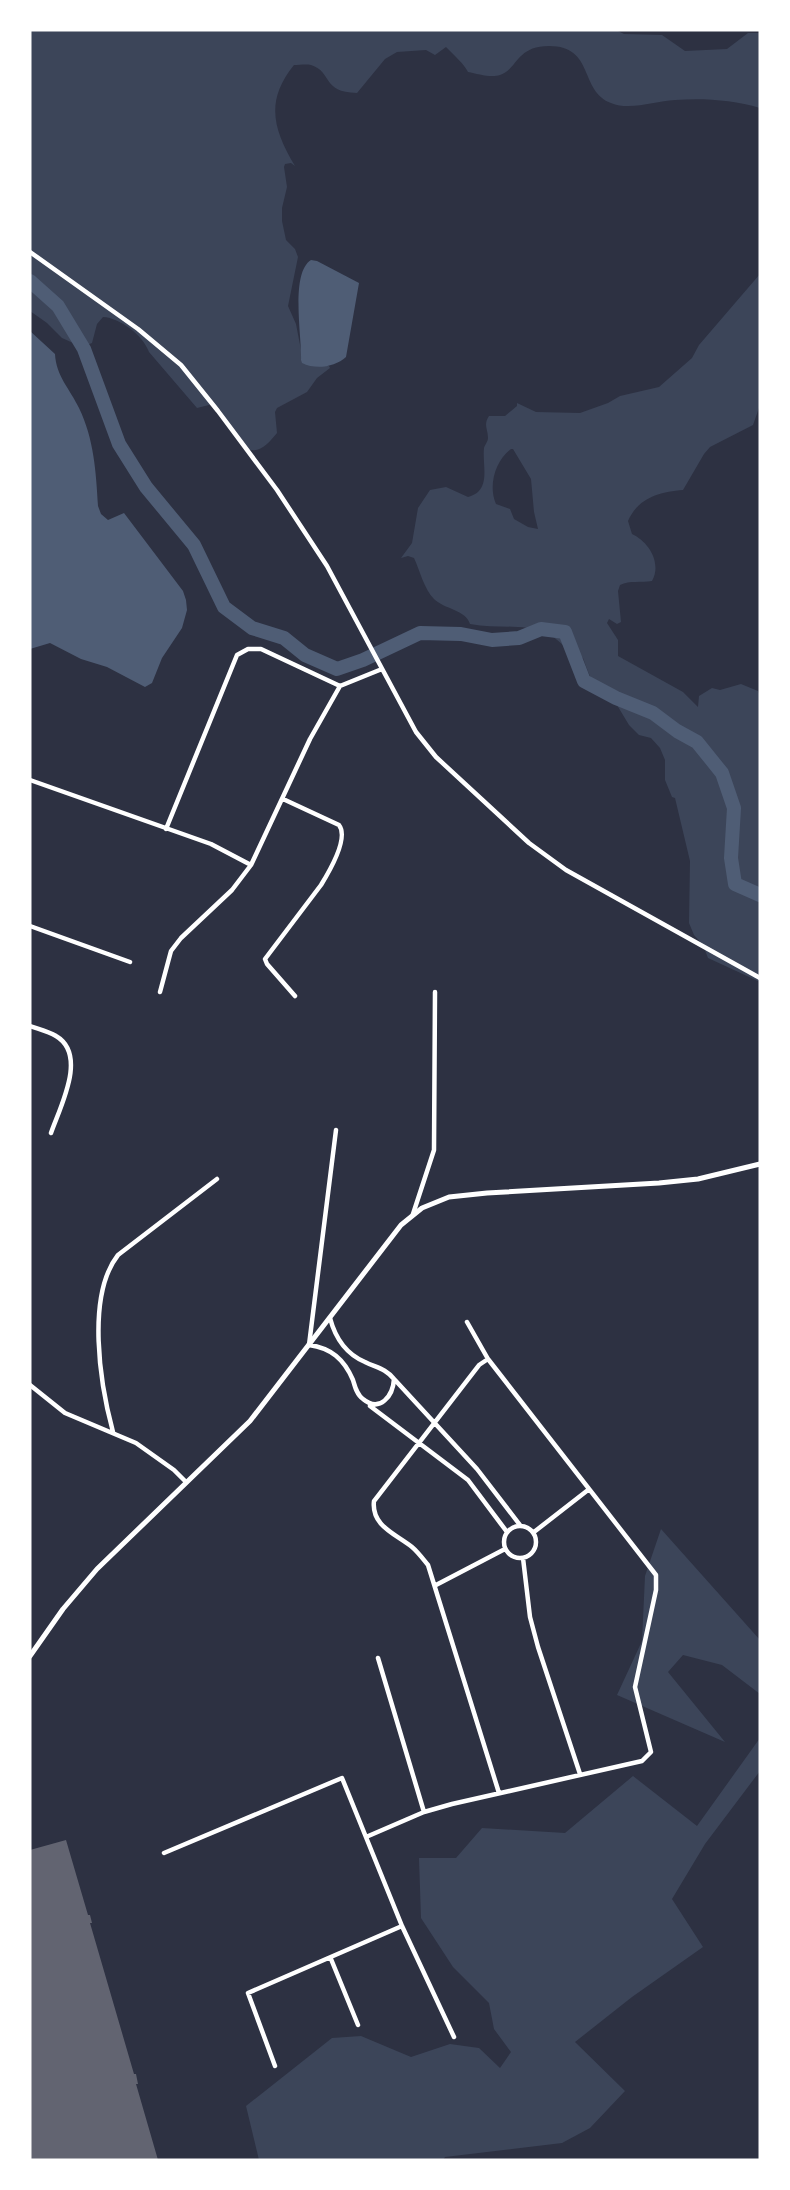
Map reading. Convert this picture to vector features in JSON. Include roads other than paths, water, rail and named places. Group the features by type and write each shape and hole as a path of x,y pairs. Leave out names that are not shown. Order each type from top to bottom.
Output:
{"street":[{"path":"30,252 138,329 181,365 277,490 327,566 416,732 436,757 529,843 575,875 760,978"},
{"path":"166,829 237,655 248,649 261,649 340,687"},
{"path":"160,992 171,951 181,938 232,890 251,865 310,739 340,687 382,669"},
{"path":"30,780 211,844 251,865"},
{"path":"283,799 334,822 342,829 343,837 321,885 265,961 295,996"},
{"path":"30,926 130,962"},
{"path":"413,1213 434,1150 435,992"},
{"path":"30,1026 57,1036 66,1045 73,1063 51,1133"},
{"path":"309,1345 337,1130"},
{"path":"30,1656 78,1590 118,1547 250,1421 413,1213 449,1197 672,1182 698,1179 760,1164"},
{"path":"113,1432 104,1401 100,1371 99,1309 102,1286 109,1266 118,1255 216,1179"},
{"path":"330,1318 335,1335 354,1356 388,1371 477,1469 520,1525 534,1532 536,1548 523,1558 512,1556 505,1549 504,1540 507,1532 520,1525"},
{"path":"366,1837 424,1812 642,1761 651,1752 635,1687 656,1590 656,1575 488,1359 467,1322"},
{"path":"309,1345 333,1352 345,1364 358,1394 364,1401 468,1480 507,1532"},
{"path":"488,1359 479,1365 374,1501 373,1511 378,1522 415,1549 428,1565 499,1793"},
{"path":"364,1401 374,1405 390,1397 394,1390 394,1379"},
{"path":"30,1385 65,1413 136,1443 186,1481"},
{"path":"534,1532 588,1490"},
{"path":"436,1585 505,1549"},
{"path":"523,1558 530,1617 580,1774"},
{"path":"378,1658 424,1812"},
{"path":"164,1853 342,1778 402,1926 454,2037"},
{"path":"275,2066 248,1993 402,1926"},
{"path":"331,1959 358,2025"}],"waterway":[{"path":"30,281 58,306 84,349 119,444 146,487 194,545 224,607 252,628 284,638 305,655 337,669 420,633 461,634 492,640 519,638 541,629 565,632 584,681 653,713 697,742 722,773 734,808 731,858 735,884 760,895"}]}
